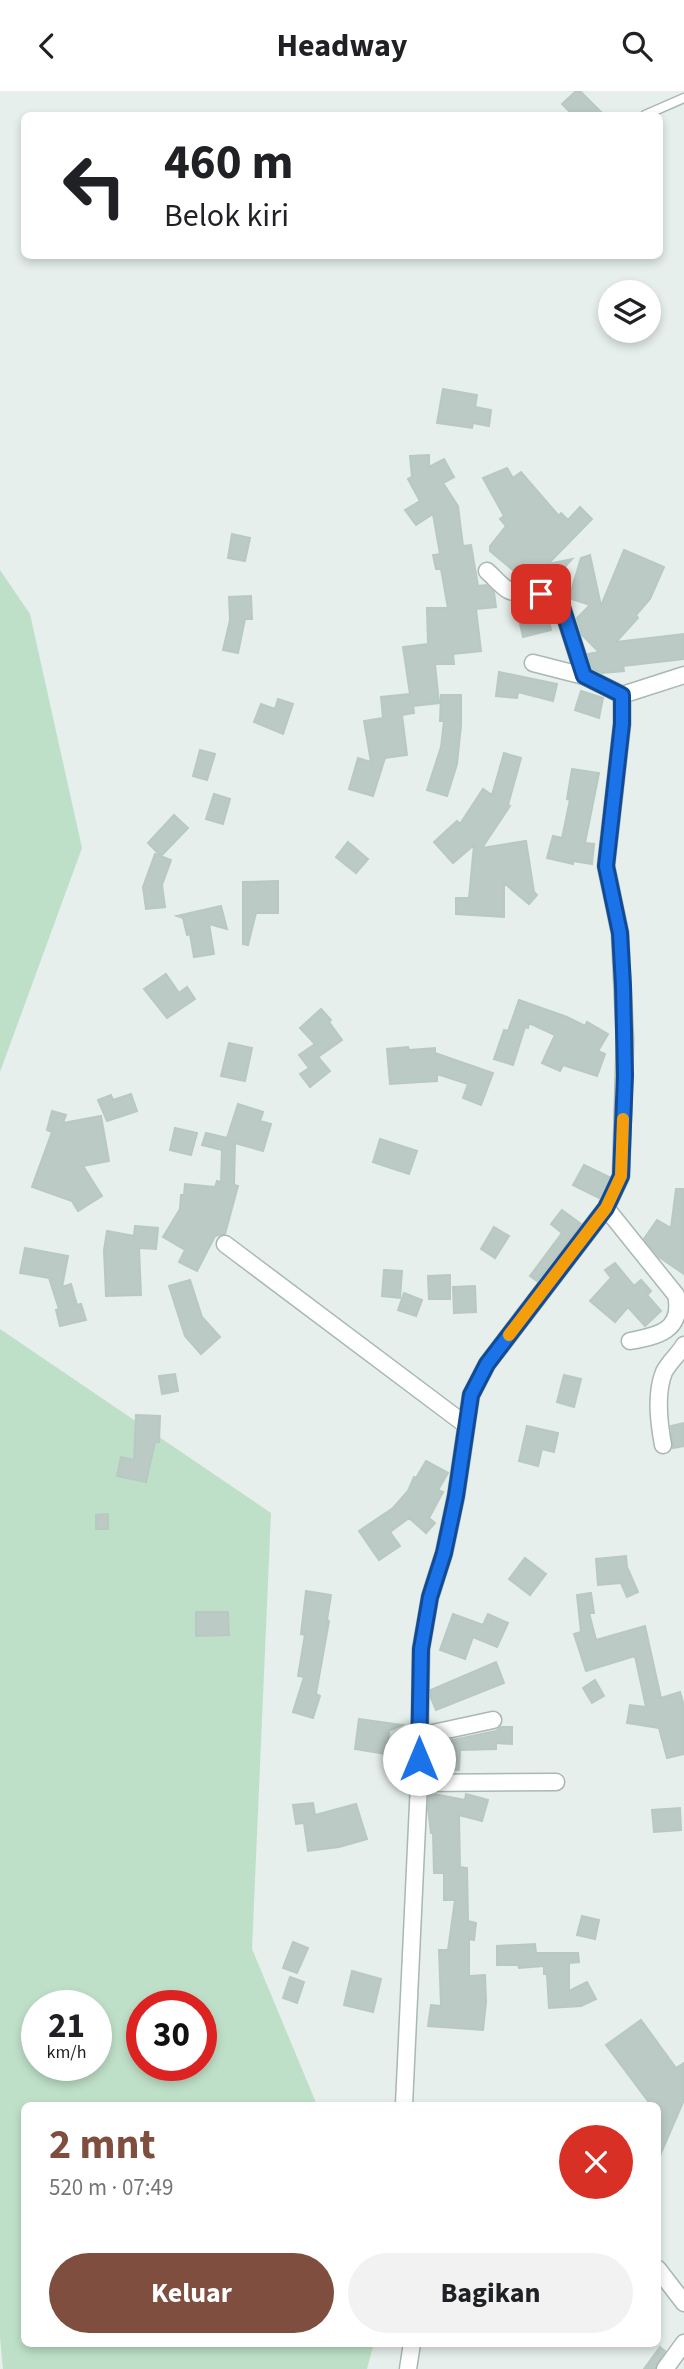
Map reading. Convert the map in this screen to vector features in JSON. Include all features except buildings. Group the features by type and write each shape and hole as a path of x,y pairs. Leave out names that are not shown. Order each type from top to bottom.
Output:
{"street":[{"path":"487,571 509,590 553,597 561,604 584,676"},
{"path":"533,663 584,676 622,695 684,675"},
{"path":"404,2102 419,1783 421,1649 430,1597 444,1553 456,1496 471,1395 487,1364 606,1208 621,1176 625,1075 620,933 606,866 622,724 622,695"},
{"path":"606,1208 676,1295 682,1308 672,1328 666,1332 630,1341"},
{"path":"225,1244 466,1425"},
{"path":"663,1445 659,1425 660,1385 665,1369 684,1345"},
{"path":"419,1736 493,1720"},
{"path":"419,1783 556,1782"},
{"path":"661,2274 684,2303"},
{"path":"665,2369 684,2343"},
{"path":"408,2369 411,2347"}],"lane":[{"path":"652,112 684,97"}],"green space":[{"path":"0,570 30,614 82,848 0,1072"},
{"path":"0,1329 271,1513 252,1949 316,2102 21,2102 21,2347 373,2347 367,2369 3,2369 0,2338"}],"slow traffic":[{"path":"509,1335 606,1208 621,1176 623,1119"}],"route":[{"path":"419,1759 421,1649 430,1597 444,1553 456,1496 471,1395 487,1364 606,1208 621,1176 625,1075 623,986 620,933 606,866 622,724 622,695 584,676 566,613 553,597 541,594"}]}
